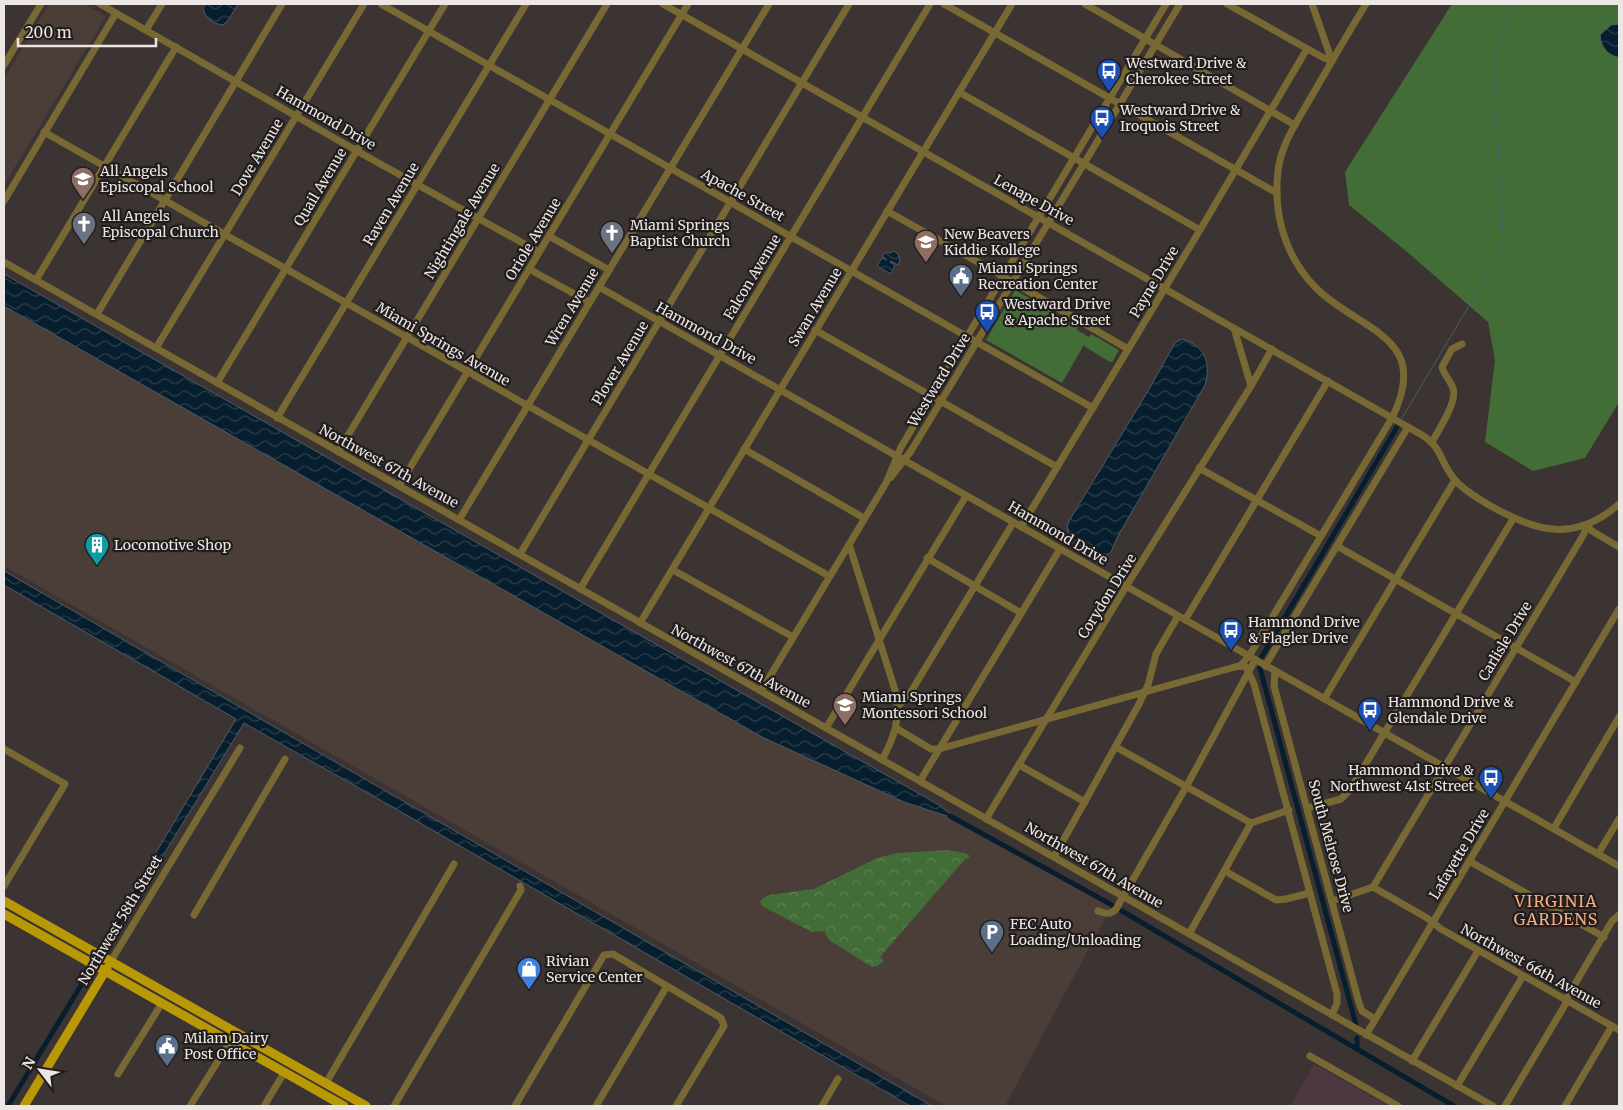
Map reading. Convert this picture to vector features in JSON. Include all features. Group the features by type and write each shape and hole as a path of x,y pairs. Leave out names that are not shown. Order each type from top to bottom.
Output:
{"main road":[{"path":"4,901 326,1083 354,1103 366,1106"},
{"path":"4,914 344,1106"},
{"name":"Northwest 58th Street","path":"24,1106 111,961"}],"street":[{"path":"4,65 41,4"},
{"name":"Hammond Drive","path":"100,4 357,151 539,252"},
{"path":"146,30 162,4"},
{"path":"97,314 282,4"},
{"name":"Dove Avenue","path":"156,348 364,4"},
{"name":"Apache Street","path":"381,4 1093,408"},
{"name":"Quail Avenue","path":"217,383 445,4"},
{"name":"Raven Avenue","path":"277,418 526,4"},
{"name":"Nightingale Avenue","path":"338,452 607,4"},
{"name":"Lenape Drive","path":"663,4 1272,348 1432,442"},
{"name":"Oriole Avenue","path":"399,486 688,4"},
{"name":"Wren Avenue","path":"459,520 769,4"},
{"name":"Plover Avenue","path":"520,554 849,4"},
{"name":"Falcon Avenue","path":"580,589 930,4"},
{"path":"944,4 1277,193"},
{"name":"Swan Avenue","path":"640,624 779,389 1012,4"},
{"path":"1085,4 1295,125"},
{"name":"Westward Drive","path":"886,483 896,456 1166,4"},
{"name":"Westward Drive","path":"761,691 864,518 886,483 904,461 941,401 1180,4"},
{"path":"1226,4 1332,61"},
{"path":"1312,4 1332,61"},
{"path":"1098,911 1108,914 1112,913 1124,896 1243,683 1249,671 1252,658 1399,404 1404,384 1401,359 1395,348 1389,339 1380,332 1328,298 1301,271 1283,236 1277,193 1278,171 1282,153 1295,125 1366,4"},
{"path":"4,201 116,13"},
{"path":"36,280 176,47"},
{"name":"Payne Drive","path":"1021,527 1307,49"},
{"path":"959,92 1200,230"},
{"name":"Miami Springs Avenue","path":"44,132 467,373 829,576"},
{"path":"887,211 1003,276 1128,350"},
{"path":"549,236 609,270"},
{"name":"Northwest 67th Avenue","path":"4,262 1493,1106"},
{"path":"529,268 589,302"},
{"name":"Hammond Drive","path":"599,287 1619,866"},
{"path":"1234,328 1250,386"},
{"path":"815,330 1058,467"},
{"path":"1462,344 1452,349 1442,367 1443,373 1453,387 1454,398 1432,442 1456,480 1468,491 1513,519 1547,529 1566,529 1586,525 1599,519 1619,504"},
{"name":"Corydon Drive","path":"986,819 1272,348"},
{"path":"1186,620 1328,381"},
{"path":"1265,666 1408,427"},
{"path":"744,450 864,518"},
{"path":"1200,468 1321,536"},
{"path":"1324,699 1456,480"},
{"path":"826,728 966,496"},
{"path":"1308,808 1341,799 1345,795 1513,519"},
{"path":"897,706 909,695 1013,523"},
{"path":"1586,525 1592,531 1619,547"},
{"name":"Carlisle Drive","path":"1373,887 1584,534 1586,525"},
{"path":"849,544 895,690 897,706 896,728 893,740 882,760"},
{"path":"1337,546 1576,682"},
{"path":"920,782 1060,549"},
{"path":"927,558 1021,613"},
{"path":"673,570 793,637"},
{"name":"Lafayette Drive","path":"1366,1035 1619,609"},
{"path":"1054,857 1140,704 1148,685 1156,654 1178,616"},
{"path":"896,728 931,748 939,748 1240,666 1252,658"},
{"path":"1240,666 1246,667 1254,684 1289,810 1337,994 1337,1003 1332,1015"},
{"name":"South Melrose Drive","path":"1275,671 1274,686 1360,1007 1365,1013 1375,1019"},
{"path":"1243,683 1248,681 1254,684"},
{"path":"1554,828 1619,718"},
{"path":"1116,747 1251,823"},
{"name":"Northwest 58th Street","path":"111,961 240,748"},
{"path":"4,749 64,784 4,886"},
{"path":"194,914 285,759"},
{"path":"1019,765 1085,802"},
{"path":"1189,934 1251,823 1289,810"},
{"path":"1598,854 1619,819"},
{"path":"1469,861 1604,936"},
{"path":"326,1083 454,864"},
{"path":"1225,871 1276,900 1310,893"},
{"path":"394,1106 521,890 520,886"},
{"path":"1332,901 1373,887"},
{"name":"Northwest 66th Avenue","path":"1373,887 1478,951 1619,1030"},
{"path":"1505,1106 1612,921 1619,915"},
{"path":"1412,1061 1478,951"},
{"path":"515,1106 604,955 608,953 613,954 724,1021 724,1026 676,1106"},
{"path":"1457,1086 1523,976"},
{"path":"596,1106 667,986"},
{"path":"118,1074 162,1003"},
{"path":"1564,1106 1612,1026"},
{"path":"190,1106 236,1032"},
{"path":"1310,1056 1398,1106"},
{"path":"264,1106 284,1073"},
{"path":"822,1106 838,1079"}],"shaded area":[{"path":"49,4 84,4 106,16 4,185 4,79"},
{"path":"4,302 1112,905 1005,1106 946,1106 4,566"},
{"path":"1314,1064 1389,1106 1290,1106"}],"green space":[{"path":"1452,4 1619,4 1619,402 1585,458 1533,471 1485,442 1495,360 1488,322 1406,251 1349,205 1345,172"},
{"path":"1015,290 1078,327 1077,330 1089,337 1091,334 1119,350 1113,361 1110,362 1084,346 1085,343 1062,383 986,340"},
{"path":"947,850 965,853 970,856 968,859 966,858 880,957 884,961 877,966 872,967 829,940 824,931 812,932 762,906 760,902 769,895 814,889 877,858 897,853"}],"water":[{"path":"206,4 238,4 223,25 213,22 208,18 203,8"},
{"path":"1619,24 1619,57 1617,57 1605,49 1600,35 1611,25"},
{"path":"894,251 898,254 900,260 898,265 890,262 895,265 891,274 877,266 882,258 887,260 882,256 885,252 890,253"},
{"path":"4,274 939,805 956,819 904,802 762,737 4,306"},
{"path":"1182,339 1197,346 1205,357 1207,377 1205,385 1118,536 1111,552 1104,557 1088,550 1073,538 1068,529 1069,521 1175,343"},
{"path":"4,571 932,1106 910,1106 244,723 106,949 100,946 236,719 4,585"}],"waterway":[{"path":"1402,418 1497,259 1501,243 1503,220 1494,76 1499,43 1510,4"},
{"path":"1261,658 1397,427"},
{"path":"1260,668 1356,1025"},
{"path":"950,816 1112,905"},
{"path":"1122,911 1454,1106"},
{"path":"8,1106 86,977"},
{"path":"1357,1038 1357,1049"}],"place":[{"name":"Westward Drive & Cherokee Street","path":"1109,92"},
{"name":"Westward Drive & Iroquois Street","path":"1102,139"},
{"name":"All Angels Episcopal School","path":"83,200"},
{"name":"All Angels Episcopal Church","path":"84,245"},
{"name":"Miami Springs Baptist Church","path":"612,254"},
{"name":"New Beavers Kiddie Kollege","path":"926,263"},
{"name":"Miami Springs Recreation Center","path":"961,297"},
{"name":"Westward Drive & Apache Street","path":"987,333"},
{"name":"Locomotive Shop","path":"97,566"},
{"name":"Hammond Drive & Flagler Drive","path":"1231,651"},
{"name":"Miami Springs Montessori School","path":"845,726"},
{"name":"Hammond Drive & Glendale Drive","path":"1370,731"},
{"name":"Hammond Drive & Northwest 41st Street","path":"1491,799"},
{"name":"FEC Auto Loading/Unloading","path":"992,953"},
{"name":"Rivian Service Center","path":"529,990"},
{"name":"Milam Dairy Post Office","path":"167,1067"}],"district":[{"name":"VIRGINIA GARDENS","path":"1556,910"}]}
